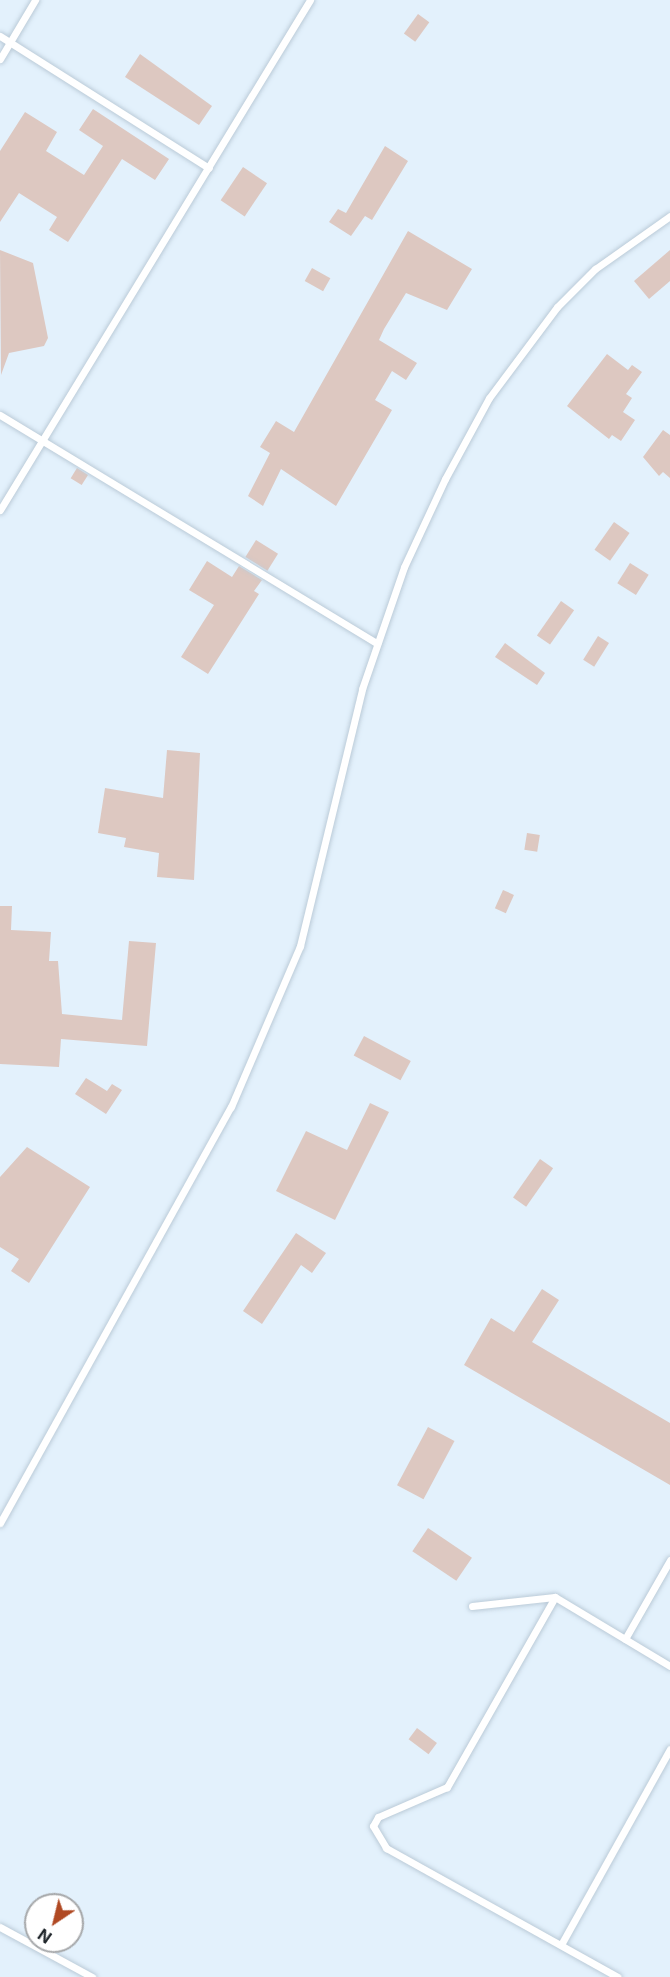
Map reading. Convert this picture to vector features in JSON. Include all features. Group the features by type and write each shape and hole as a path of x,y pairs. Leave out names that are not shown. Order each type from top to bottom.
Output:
{"lane":[{"path":"0,59 35,0"},
{"path":"0,510 310,0"},
{"path":"0,36 209,168"},
{"path":"0,1523 231,1107 300,946 377,643 430,510 517,356 595,269 670,216"},
{"path":"0,416 377,643"},
{"path":"625,1639 670,1560"},
{"path":"555,1597 447,1787 378,1817 373,1826 386,1848 561,1943 618,1977"},
{"path":"472,1606 555,1597 670,1666"},
{"path":"561,1943 670,1749"},
{"path":"0,1927 92,1977"}],"shaded area":[{"path":"0,0 670,0 670,1977 0,1977"}],"building":[{"path":"418,14 429,22 415,42 404,33"},
{"path":"140,54 212,106 199,125 125,77"},
{"path":"93,109 169,159 155,180 122,159 68,242 49,230 57,217 19,193 0,222 0,151 25,112 57,132 46,151 84,175 103,146 79,130"},
{"path":"385,146 408,161 372,220 365,216 351,236 329,222 338,209 346,213"},
{"path":"243,167 267,183 245,216 221,200"},
{"path":"408,231 472,269 447,310 406,293 384,329 379,340 417,363 406,380 392,371 375,400 392,410 336,506 281,469 263,506 248,496 270,453 260,447 276,421 294,432"},
{"path":"0,250 33,263 48,338 44,346 9,353 1,375"},
{"path":"670,250 670,281 649,299 634,281"},
{"path":"312,268 330,278 323,291 305,281"},
{"path":"607,354 628,370 632,365 642,372 626,394 632,398 623,412 635,420 621,441 612,435 609,439 567,406"},
{"path":"663,430 670,435 670,478 663,472 659,476 643,457"},
{"path":"77,468 88,475 82,485 71,478"},
{"path":"614,522 630,533 610,561 594,550"},
{"path":"256,540 278,554 267,571 245,557"},
{"path":"207,561 232,577 239,566 262,580 254,591 259,594 208,674 181,657 214,605 189,590"},
{"path":"630,563 649,575 636,595 617,583"},
{"path":"561,601 574,610 550,645 537,635"},
{"path":"598,636 609,643 594,667 583,660"},
{"path":"505,643 545,673 537,685 495,657"},
{"path":"167,750 200,753 194,880 157,877 159,853 124,847 126,838 98,833 105,788 163,798"},
{"path":"527,833 540,835 537,852 524,850"},
{"path":"503,890 514,895 506,913 495,908"},
{"path":"0,906 12,906 11,930 51,932 49,961 58,961 62,1014 122,1020 129,941 156,943 147,1046 61,1039 59,1067 0,1064"},
{"path":"364,1036 411,1061 400,1080 354,1055"},
{"path":"86,1078 107,1091 112,1084 122,1090 106,1114 75,1094"},
{"path":"370,1103 389,1112 335,1220 276,1191 306,1131 347,1150"},
{"path":"27,1147 90,1187 29,1283 11,1271 19,1259 0,1247 0,1177"},
{"path":"540,1159 553,1168 526,1207 513,1198"},
{"path":"296,1233 326,1253 312,1273 301,1265 262,1324 243,1311"},
{"path":"542,1289 559,1300 532,1342 670,1423 670,1485 464,1365 491,1318 514,1332"},
{"path":"428,1427 454,1441 424,1499 397,1485"},
{"path":"428,1528 472,1558 456,1581 412,1551"},
{"path":"417,1728 437,1743 429,1754 409,1739"}]}
